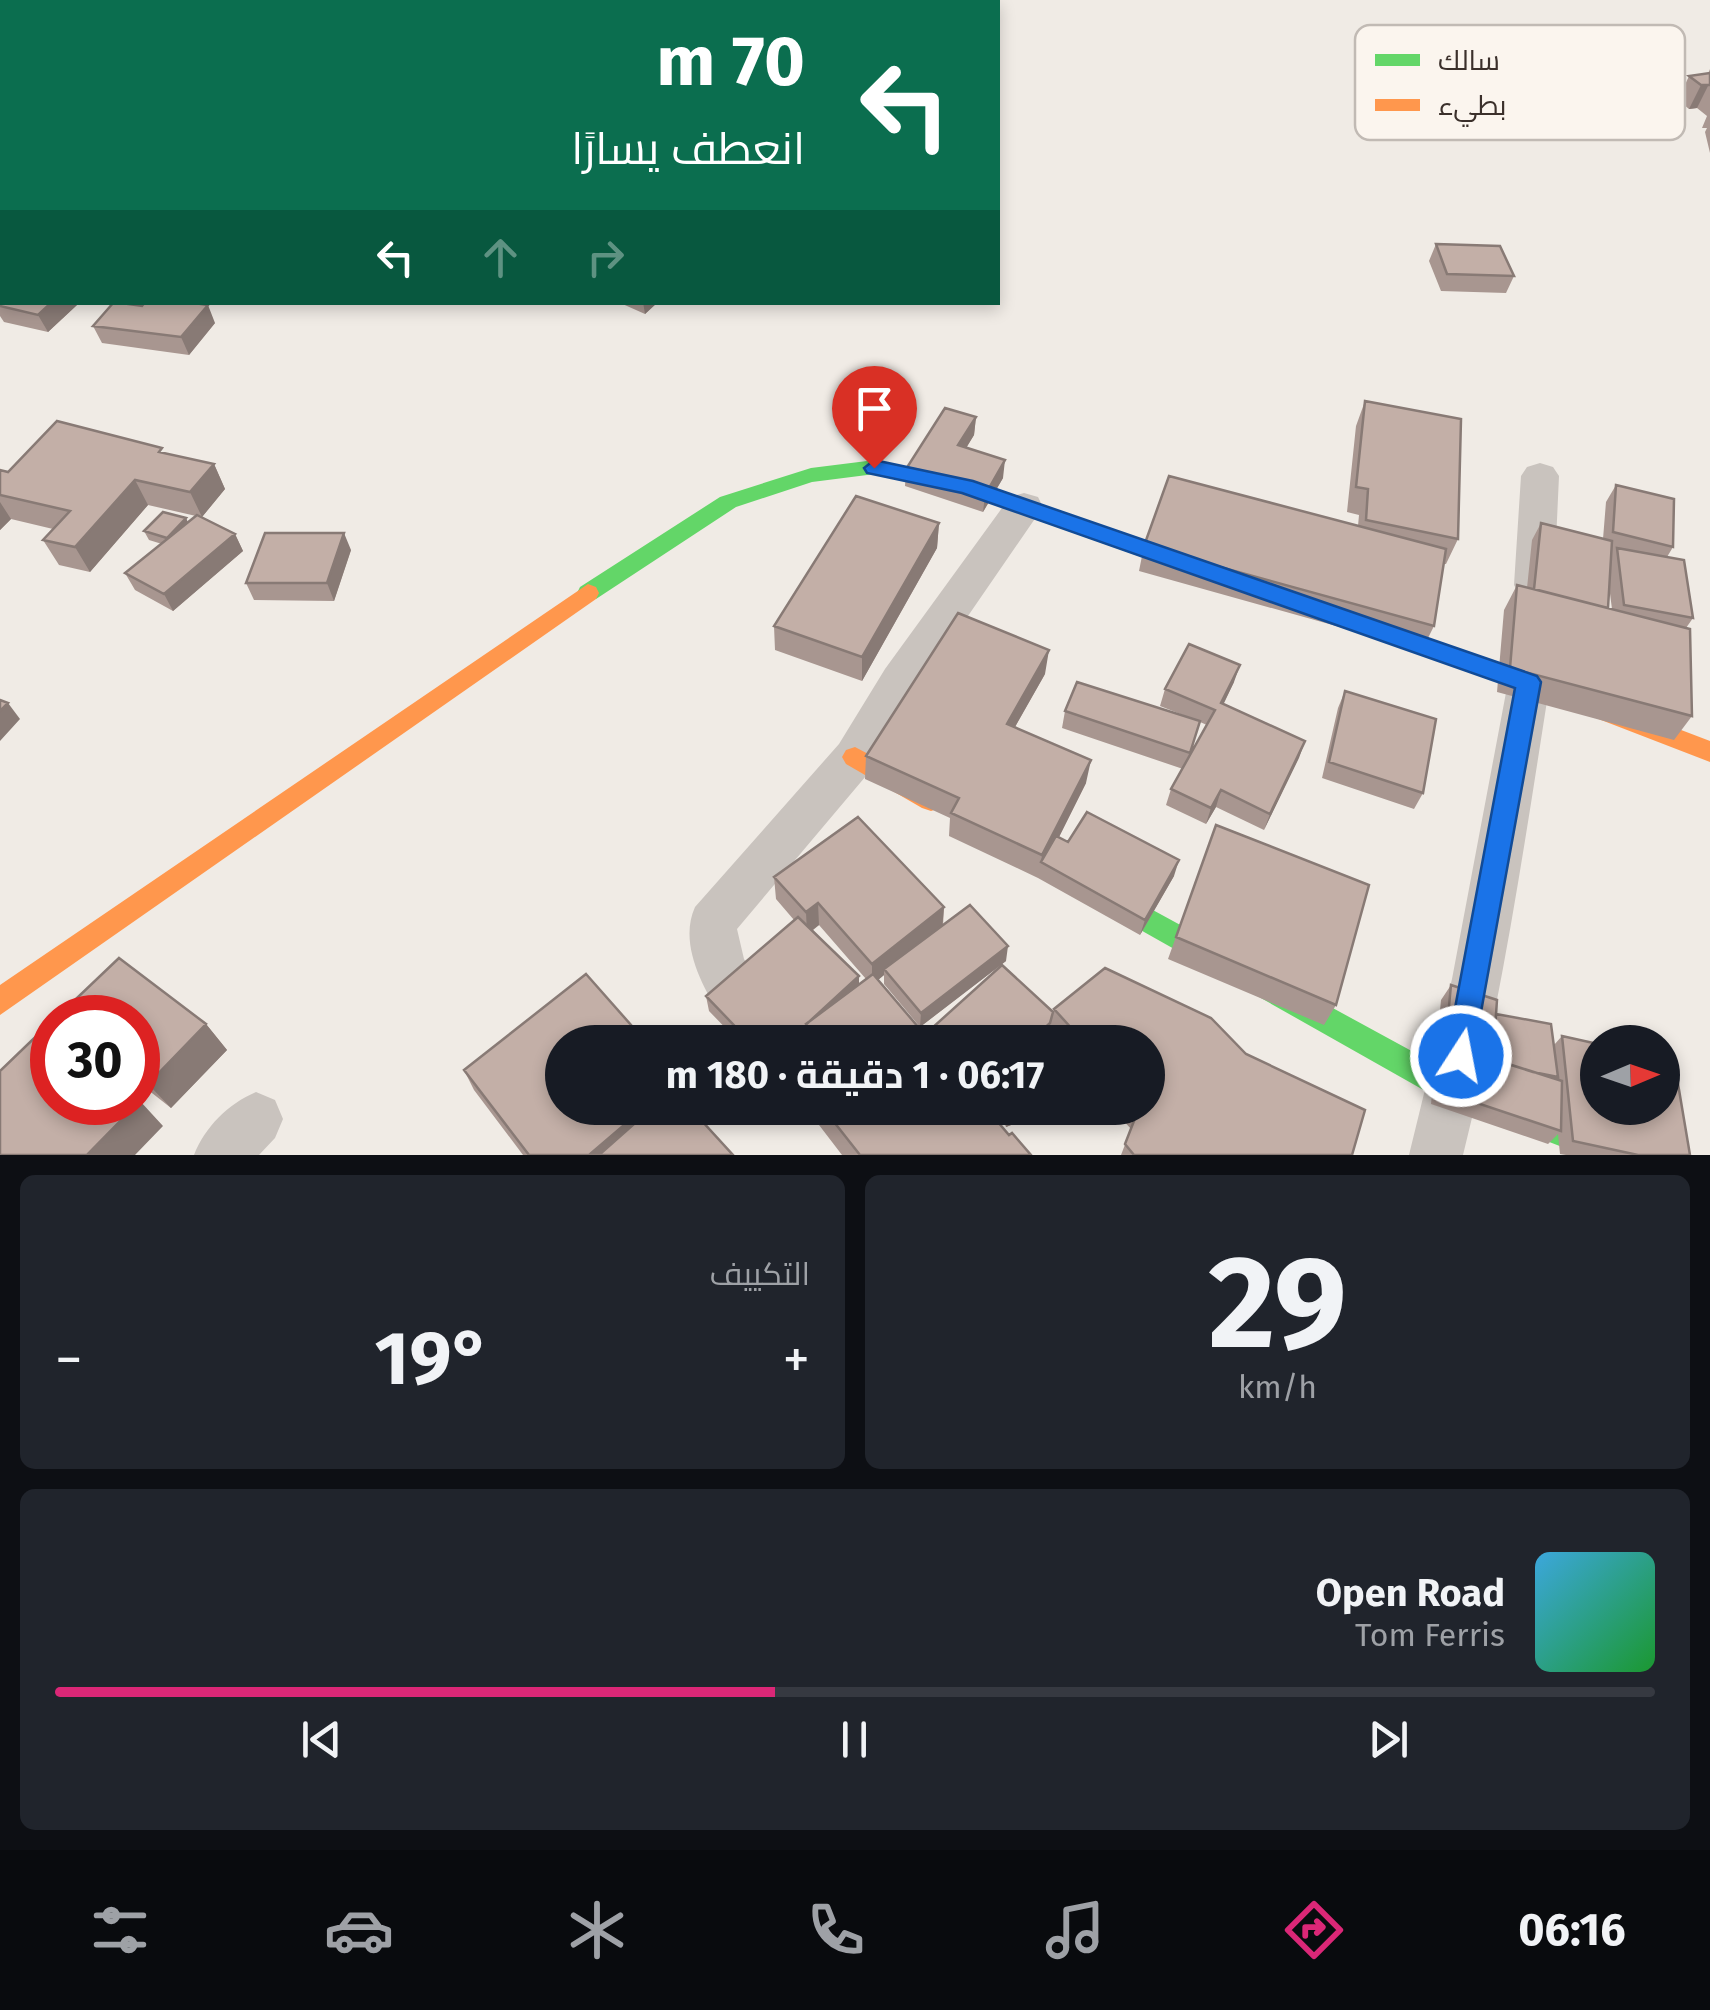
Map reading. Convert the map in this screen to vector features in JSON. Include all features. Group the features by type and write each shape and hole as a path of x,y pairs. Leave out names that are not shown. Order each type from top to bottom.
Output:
{"street":[{"path":"0,1001 668,538 728,502 811,475 874,468 966,486 1238,583"},
{"path":"1436,1155 1454,1091 1528,682 1540,476"},
{"path":"757,1025 716,951 712,923 856,758 900,681 1024,507"},
{"path":"1329,614 1528,682 1710,752"},
{"path":"856,758 958,814"},
{"path":"1061,872 1454,1091 1623,1155"}],"building":[{"path":"1710,73 1710,85 1701,85 1689,76"},
{"path":"1436,244 1500,246 1514,276 1447,274"},
{"path":"0,305 49,305 38,315"},
{"path":"111,305 208,305 181,337 93,326"},
{"path":"1365,401 1461,419 1458,539 1366,520 1368,489 1356,487"},
{"path":"945,408 976,417 958,445 1005,460 985,495 906,469"},
{"path":"57,421 214,464 190,492 135,480 75,547 43,540 70,511 0,495 0,470 8,472"},
{"path":"1169,476 1446,549 1434,626 1144,546"},
{"path":"1616,485 1674,499 1673,547 1613,532"},
{"path":"856,496 939,523 862,657 774,626"},
{"path":"163,512 186,518 167,538 144,531"},
{"path":"197,515 235,534 164,594 125,573"},
{"path":"1541,523 1612,541 1608,608 1534,589"},
{"path":"265,533 344,533 327,583 246,583"},
{"path":"1617,548 1684,560 1693,618 1624,605"},
{"path":"1517,585 1690,629 1692,716 1510,668"},
{"path":"958,613 1049,650 1007,724 1091,760 1042,855 951,813 959,798 866,756"},
{"path":"1189,644 1240,665 1221,703 1305,741 1270,814 1221,790 1211,808 1171,789 1215,710 1165,689"},
{"path":"1077,682 1200,721 1190,753 1065,711"},
{"path":"1345,691 1436,719 1423,793 1329,762"},
{"path":"1087,812 1179,860 1145,920 1041,862 1056,836 1068,842"},
{"path":"858,817 944,907 872,964 818,903 806,912 774,877"},
{"path":"1216,825 1369,885 1336,1005 1176,937"},
{"path":"970,905 1008,946 921,1013 884,969"},
{"path":"798,917 859,976 806,1025 734,1025 706,996"},
{"path":"119,958 206,1024 160,1072 160,995 80,995"},
{"path":"1002,965 1053,1012 1048,1025 935,1025"},
{"path":"1105,968 1211,1018 1246,1054 1365,1110 1352,1155 1134,1155 1125,1144 1132,1125 1165,1125 1165,1025 1069,1025 1054,1009"},
{"path":"586,974 631,1025 545,1025 545,1125 624,1125 589,1155 529,1155 464,1070"},
{"path":"873,974 916,1025 807,1025"},
{"path":"1451,985 1497,1000 1493,1059 1562,1081 1561,1131 1441,1091"},
{"path":"1496,1014 1551,1024 1558,1077 1495,1060"},
{"path":"1562,1036 1580,1040 1580,1125 1680,1125 1680,1096 1690,1155 1638,1155 1573,1141"},
{"path":"30,1042 30,1125 116,1125 87,1155 0,1155 0,1071"},
{"path":"633,1125 706,1125 733,1155 599,1155"},
{"path":"836,1125 1000,1125 1031,1155 860,1155"}],"traffic: fast":[{"path":"588,593 728,502 811,475 875,467 965,486 1215,575"},
{"path":"1085,885 1454,1091 1623,1155"}],"traffic: slow":[{"path":"0,1001 588,593"},
{"path":"1353,622 1529,682 1710,752"},
{"path":"855,757 931,800"}],"route":[{"path":"874,468 966,486 1528,682 1461,1056"}]}
